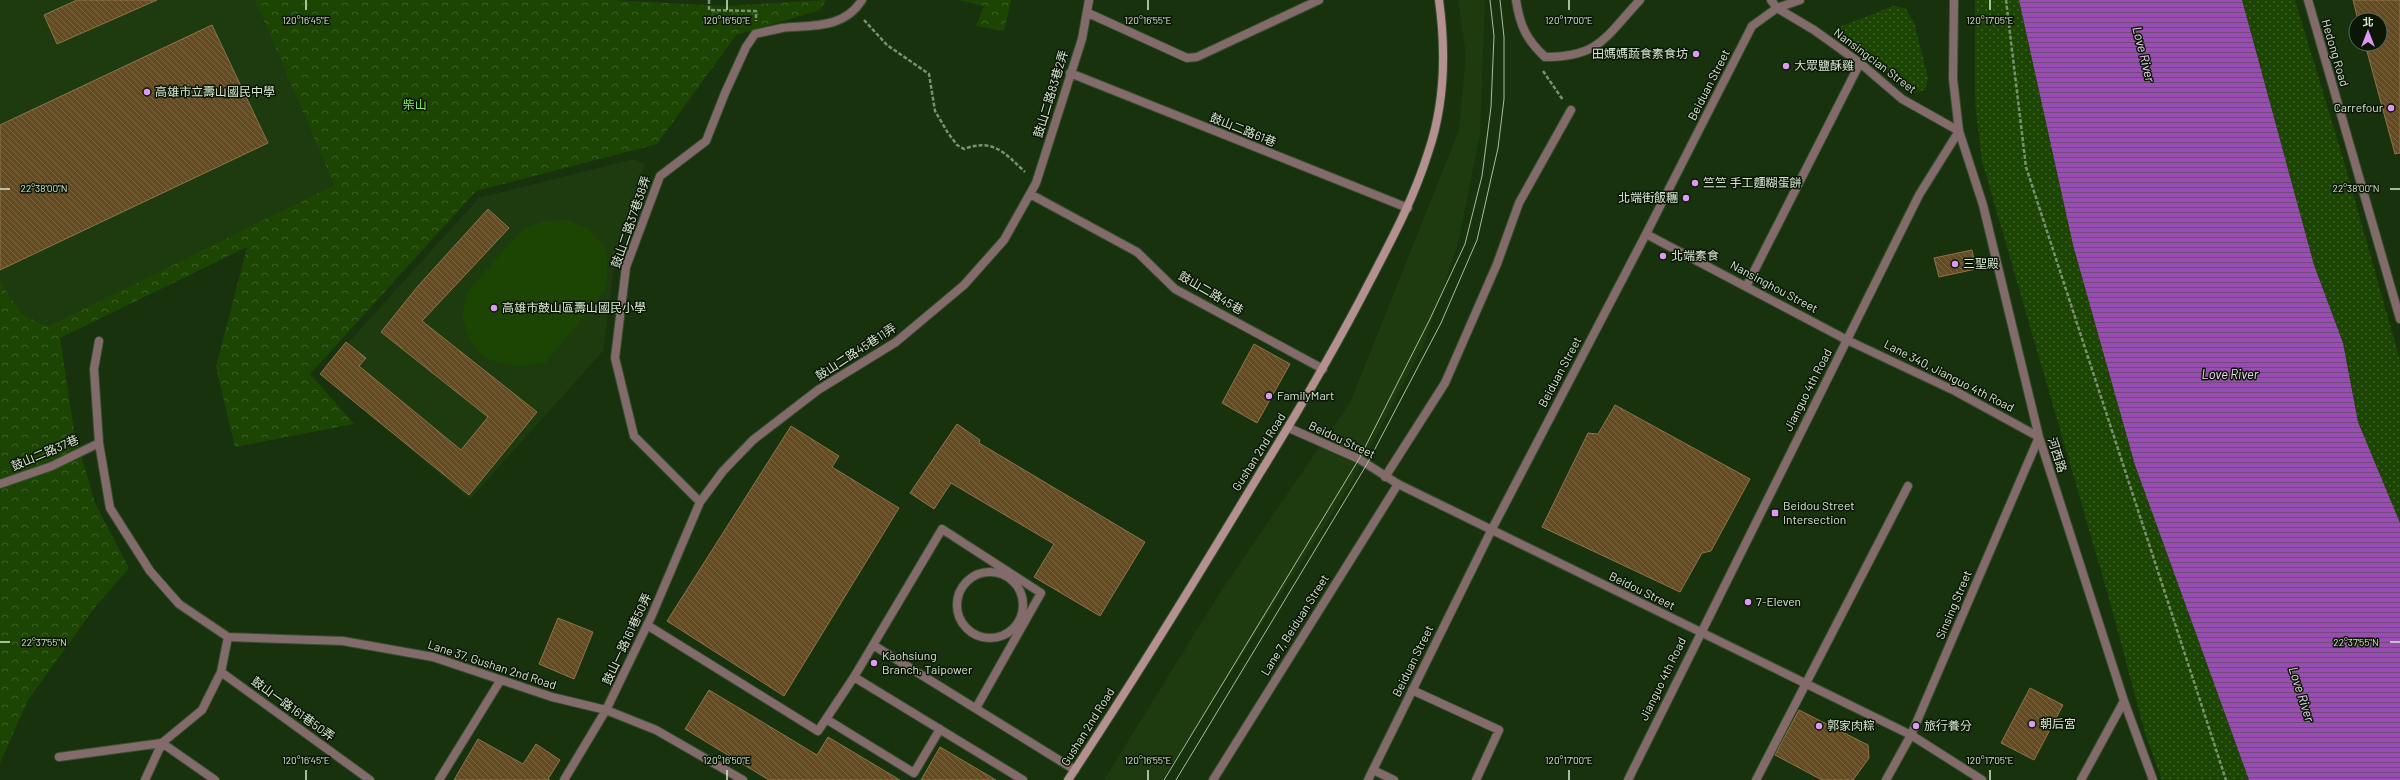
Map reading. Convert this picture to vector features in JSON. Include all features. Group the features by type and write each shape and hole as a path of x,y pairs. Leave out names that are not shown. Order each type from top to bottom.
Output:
{"street":[{"path":"755,34 783,28 813,28 835,21 855,11 862,0"},
{"name":"鼓山二路83巷2弄","path":"1030,194 1036,182 1070,74 1088,13 1089,0"},
{"path":"1088,13 1187,58 1197,56 1319,0"},
{"name":"Gushan 2nd Road","path":"1068,780 1289,428 1323,369 1408,208 1429,151 1439,109 1444,67 1443,24 1439,0"},
{"path":"1516,0 1522,28 1530,43 1545,57 1569,57 1595,48 1640,0"},
{"path":"1771,0 1777,8"},
{"name":"Beiduan Street","path":"1368,780 1492,529 1646,234 1752,26 1777,8 1800,0"},
{"path":"1954,0 1953,79 1959,131"},
{"name":"Hedong Road","path":"2308,0 2400,319"},
{"name":"Nansingcian Street","path":"1777,8 1814,30 1860,63 1902,99 1959,131"},
{"name":"鼓山二路37巷38弄","path":"700,502 634,436 615,358 626,267 660,176 706,141 725,93 746,47 755,34"},
{"path":"1747,285 1860,63"},
{"name":"鼓山二路61巷","path":"1070,74 1408,208"},
{"path":"1385,477 1445,383 1497,264 1519,203 1571,110"},
{"name":"Jianguo 4th Road","path":"1628,780 1700,632 1919,195 1959,131"},
{"name":"河西路","path":"1959,131 1983,205 2039,437 2124,701 2153,780"},
{"name":"鼓山二路45巷11弄","path":"700,502 723,471 753,440 818,390 896,342 964,285 1004,240 1030,194"},
{"name":"鼓山二路45巷","path":"1030,194 1137,252 1175,289 1323,369"},
{"name":"Nansinghou Street","path":"1646,234 1747,285 1847,340"},
{"name":"Lane 340, Jianguo 4th Road","path":"1847,340 1956,390 2039,437"},
{"path":"98,341 94,369 99,443 110,508 150,571 179,604 228,637 221,672 202,710 162,743 145,780"},
{"name":"Beidou Street","path":"1289,428 1359,459 1398,484 1806,685 1911,735 1982,780"},
{"name":"Sinsing Street","path":"1886,780 1911,735 2039,437"},
{"name":"鼓山二路37巷","path":"0,484 52,466 99,443"},
{"name":"Lane 7, Beiduan Street","path":"1213,780 1398,484"},
{"path":"1756,780 1908,486"},
{"name":"鼓山一路161巷50弄","path":"564,780 606,710 647,625 700,502"},
{"path":"647,625 818,731 854,677 942,529 1014,583 1020,592 1022,612 1018,622 1016,637"},
{"path":"976,708 1041,593 997,569 973,577 964,584 959,594 957,605 958,616 964,626 972,633 982,637 992,638 1002,635 1018,622"},
{"path":"1022,612 1033,607"},
{"name":"Lane 37, Gushan 2nd Road","path":"228,637 343,641 432,657 500,681 552,697 606,710 656,730 743,780"},
{"path":"873,645 1075,770"},
{"name":"鼓山一路161巷50弄","path":"221,672 370,780"},
{"path":"854,677 1023,780"},
{"path":"439,780 500,681"},
{"path":"1412,690 1499,730 1476,780"},
{"path":"2081,780 2124,701"},
{"path":"826,719 914,772 940,729"},
{"path":"58,757 162,743 215,780"},
{"path":"1373,770 1394,780"}],"path":[{"path":"709,0 709,10 756,11 755,34"},
{"path":"2006,0 2026,166 2226,780"},
{"path":"855,11 887,45 929,74 935,111 957,145 964,149 976,144 998,148 1036,182"},
{"path":"1542,69 1571,110"}],"shaded area":[{"name":"高雄市立壽山國民中學","path":"0,0 255,0 334,185 48,328 23,315 0,282"},
{"path":"1458,0 1485,0 1480,133 1458,243 1424,344 1351,484 1162,780 1104,780 1221,591 1351,401 1459,130 1466,55"},
{"name":"高雄市鼓山區壽山國民小學","path":"634,159 645,164 614,266 603,351 470,499 320,374 479,198"}],"green space":[{"name":"柴山","path":"255,0 609,0 726,6 826,0 820,10 736,35 657,144 476,191 310,374 354,424 235,447 216,367 247,247 60,338 74,431 95,503 129,568 95,607 28,700 0,763 0,282 23,315 48,327 334,185"},
{"path":"958,0 1011,0 1004,31 976,26 984,6"},
{"path":"1975,0 2019,0 2073,245 2135,465 2249,780 2162,780 2145,733 2109,598 1982,161 1975,102"},
{"path":"2242,0 2295,0 2342,155 2400,360 2400,523 2358,422 2343,343 2314,265"},
{"path":"1893,6 1905,8 1914,22 1928,78 1925,90 1914,93 1837,34 1837,28"},
{"path":"567,220 588,228 606,249 607,272 605,290 546,362 519,367 496,362 482,356 469,339 462,316 466,293 523,229 544,221"}],"water":[{"name":"Love River","path":"2019,0 2242,0 2314,265 2343,343 2358,422 2400,523 2400,780 2249,780 2135,465 2073,245"}],"building":[{"path":"77,0 157,0 57,44 44,15"},
{"name":"Carrefour","path":"2353,0 2400,0 2400,153 2395,154 2367,52 2388,52 2388,12 2356,12"},
{"path":"212,25 268,143 0,270 0,125"},
{"path":"488,209 509,228 422,321 537,412 469,495 320,374 346,342 366,358 359,366 461,450 488,417 381,332 418,286"},
{"name":"三聖殿","path":"1972,250 1976,269 1939,277 1934,258"},
{"path":"1254,344 1290,364 1257,423 1222,403"},
{"path":"1615,405 1750,479 1711,551 1702,553 1680,592 1542,527 1588,433 1598,434"},
{"path":"957,424 980,440 979,443 1145,542 1100,616 1034,577 1054,544 951,483 934,509 910,493"},
{"path":"791,426 839,456 832,467 899,508 784,696 667,621"},
{"path":"558,618 593,632 574,679 539,664"},
{"name":"朝后宮","path":"2030,688 2063,705 2034,760 2001,743"},
{"path":"709,690 817,755 828,737 900,780 769,780 685,729"},
{"path":"1799,710 1868,745 1869,758 1853,780 1822,780 1775,755"},
{"path":"478,739 523,764 536,744 560,760 548,779 550,780 454,780"},
{"path":"940,747 996,780 921,780"}],"tram line":[{"path":"1164,780 1359,459 1429,321 1465,244 1482,176 1491,107 1494,36 1490,0"},
{"path":"1176,780 1367,464 1441,323 1477,240 1498,148 1504,99 1504,37 1500,0"}],"place":[{"name":"田媽媽蔬食素食坊","path":"1696,54"},
{"name":"大眾鹽酥雞","path":"1786,66"},
{"name":"高雄市立壽山國民中學","path":"147,92"},
{"name":"Carrefour","path":"2391,108"},
{"name":"竺竺 手工麵糊蛋餅","path":"1695,183"},
{"name":"北端街飯糰","path":"1686,198"},
{"name":"北端素食","path":"1663,256"},
{"name":"三聖殿","path":"1955,264"},
{"name":"高雄市鼓山區壽山國民小學","path":"494,308"},
{"name":"FamilyMart","path":"1269,396"},
{"name":"Beidou Street Intersection","path":"1775,513"},
{"name":"7-Eleven","path":"1748,602"},
{"name":"Kaohsiung Branch, Taipower","path":"874,663"},
{"name":"朝后宮","path":"2032,724"},
{"name":"郭家肉粽","path":"1819,726"},
{"name":"旅行養分","path":"1916,726"}]}
